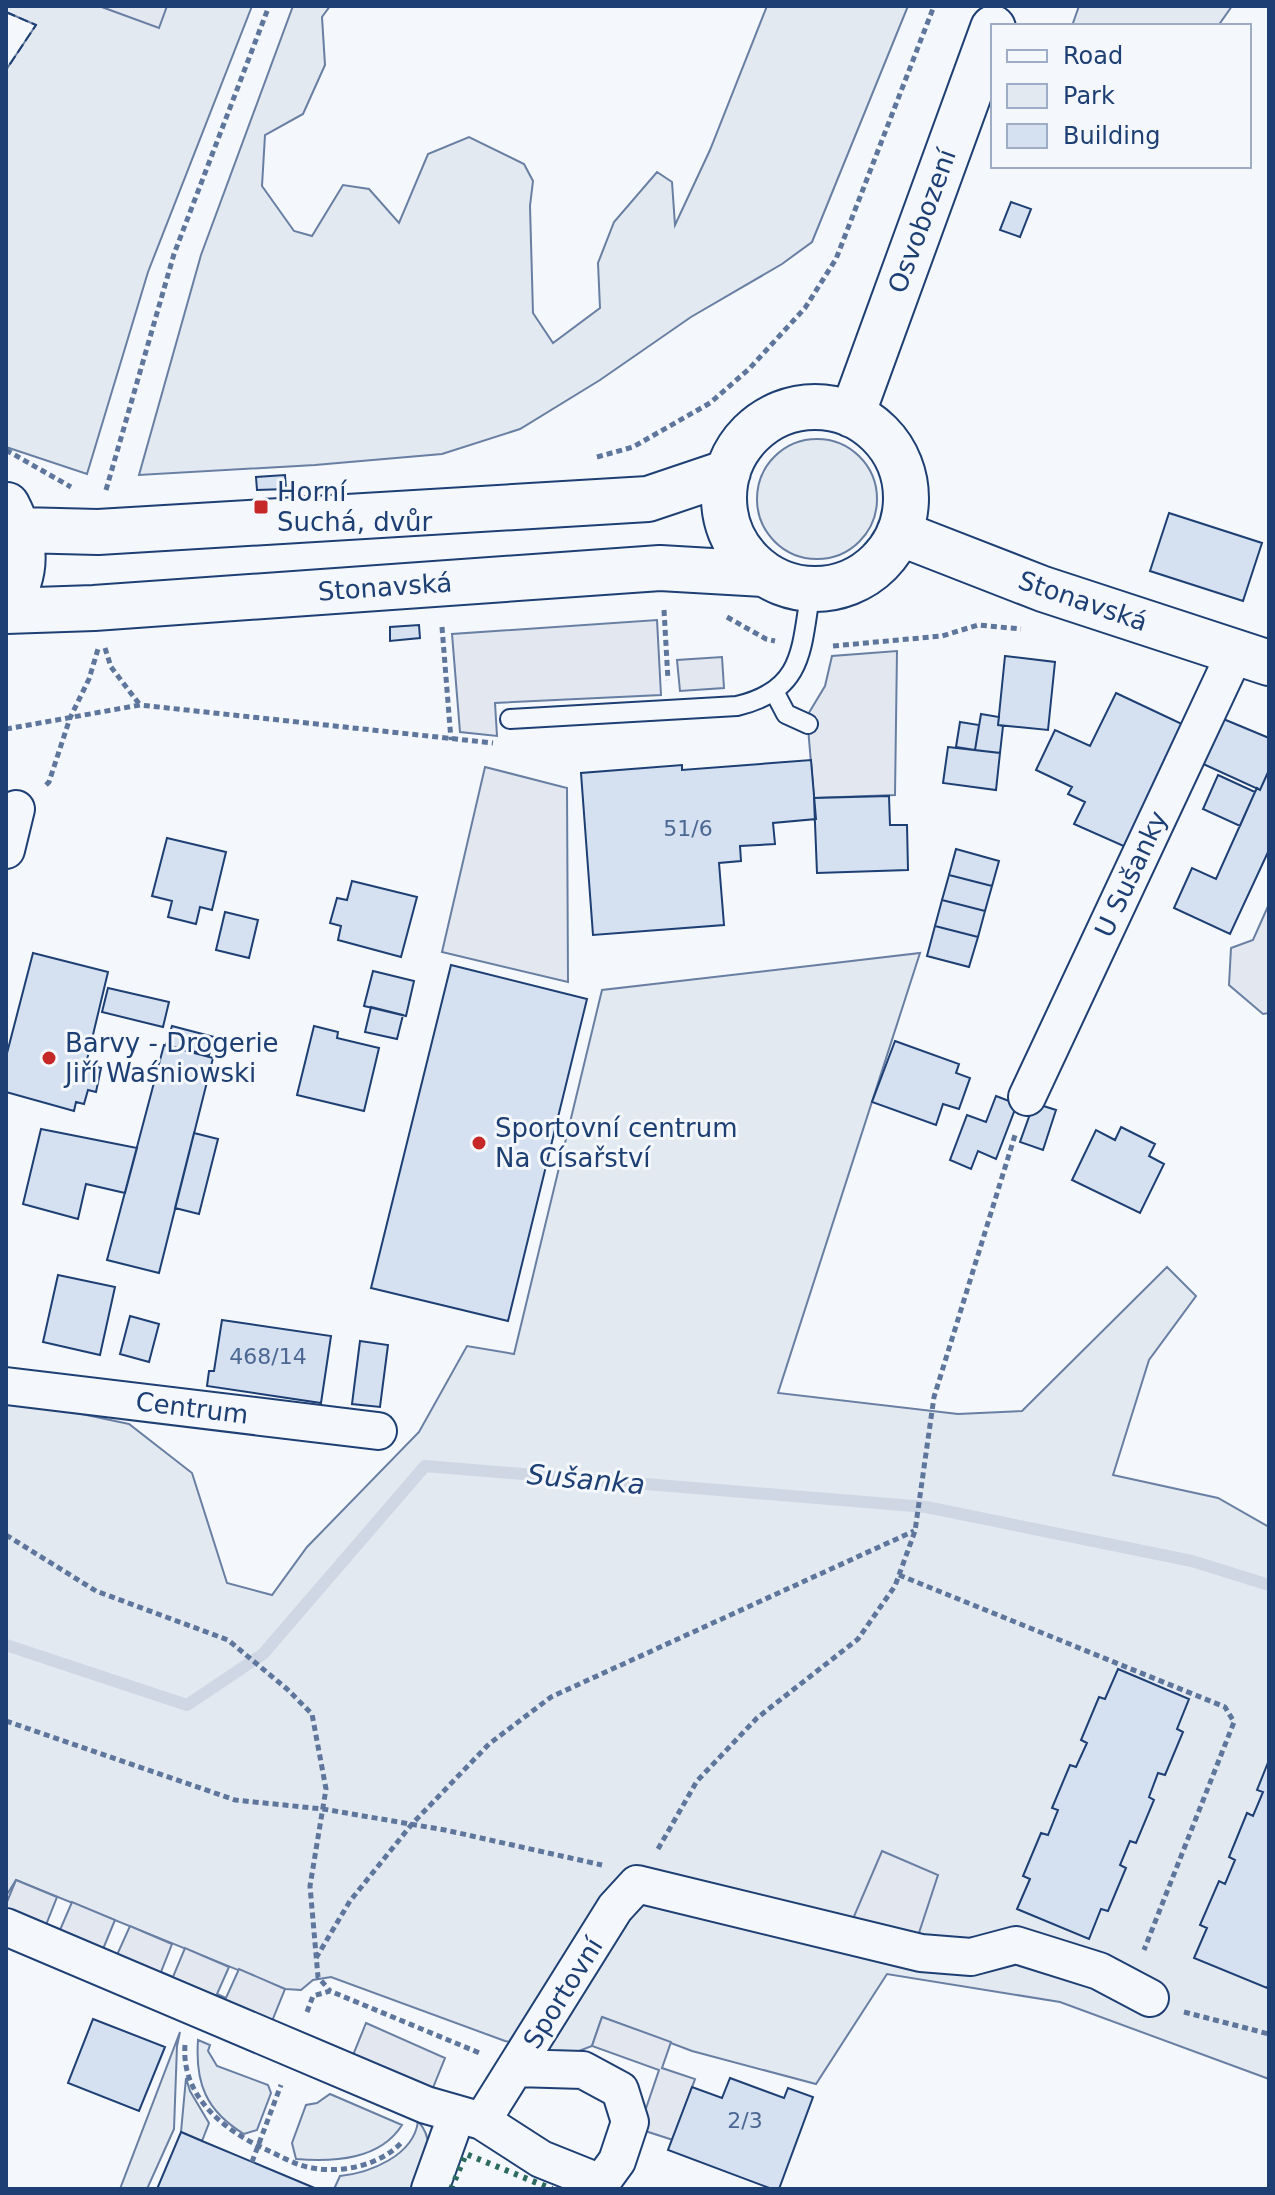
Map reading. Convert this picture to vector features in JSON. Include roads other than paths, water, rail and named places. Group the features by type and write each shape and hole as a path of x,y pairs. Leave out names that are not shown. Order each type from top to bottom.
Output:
{"main road":[{"name":"Osvobození","path":"852,415 991,33"},
{"name":"Stonavská","path":"811,407 824,407 852,415 876,431 898,460 906,499 899,533 883,559 866,574 845,584 811,589 786,584 764,574 745,556 729,527 724,500 728,472 746,439 775,416 811,407"},
{"path":"6,609 22,573 23,551 13,516 98,532 648,499 728,472"},
{"name":"Stonavská","path":"899,533 1043,589 1252,657"},
{"name":"Stonavská","path":"6,609 94,608 660,568 764,574"}],"street":[{"name":"U Sušanky","path":"1027,1097 1252,657"},
{"path":"6,850 16,809"},
{"name":"Centrum","path":"6,1386 378,1431"},
{"name":"Sportovní","path":"430,2189 455,2113 516,2068 615,1908 637,1884 921,1953 971,1957 1016,1945 1099,1971 1140,1992"},
{"path":"6,1927 455,2113 541,2159 601,2183 617,2161 630,2122 620,2090 583,2070 516,2068"}],"lane":[{"path":"510,719 737,706 758,701 775,693 789,678 798,659 811,589"},
{"path":"775,693 786,714 808,724"}],"waterway":[{"name":"Sušanka","path":"6,1645 187,1705 263,1654 425,1466 926,1507 1192,1561 1269,1585"}],"place":[{"name":"Horní Suchá, dvůr","path":"261,507"},
{"name":"Barvy - Drogerie Jiří Waśniowski","path":"49,1058"},
{"name":"Sportovní centrum Na Císařství","path":"479,1143"}]}
